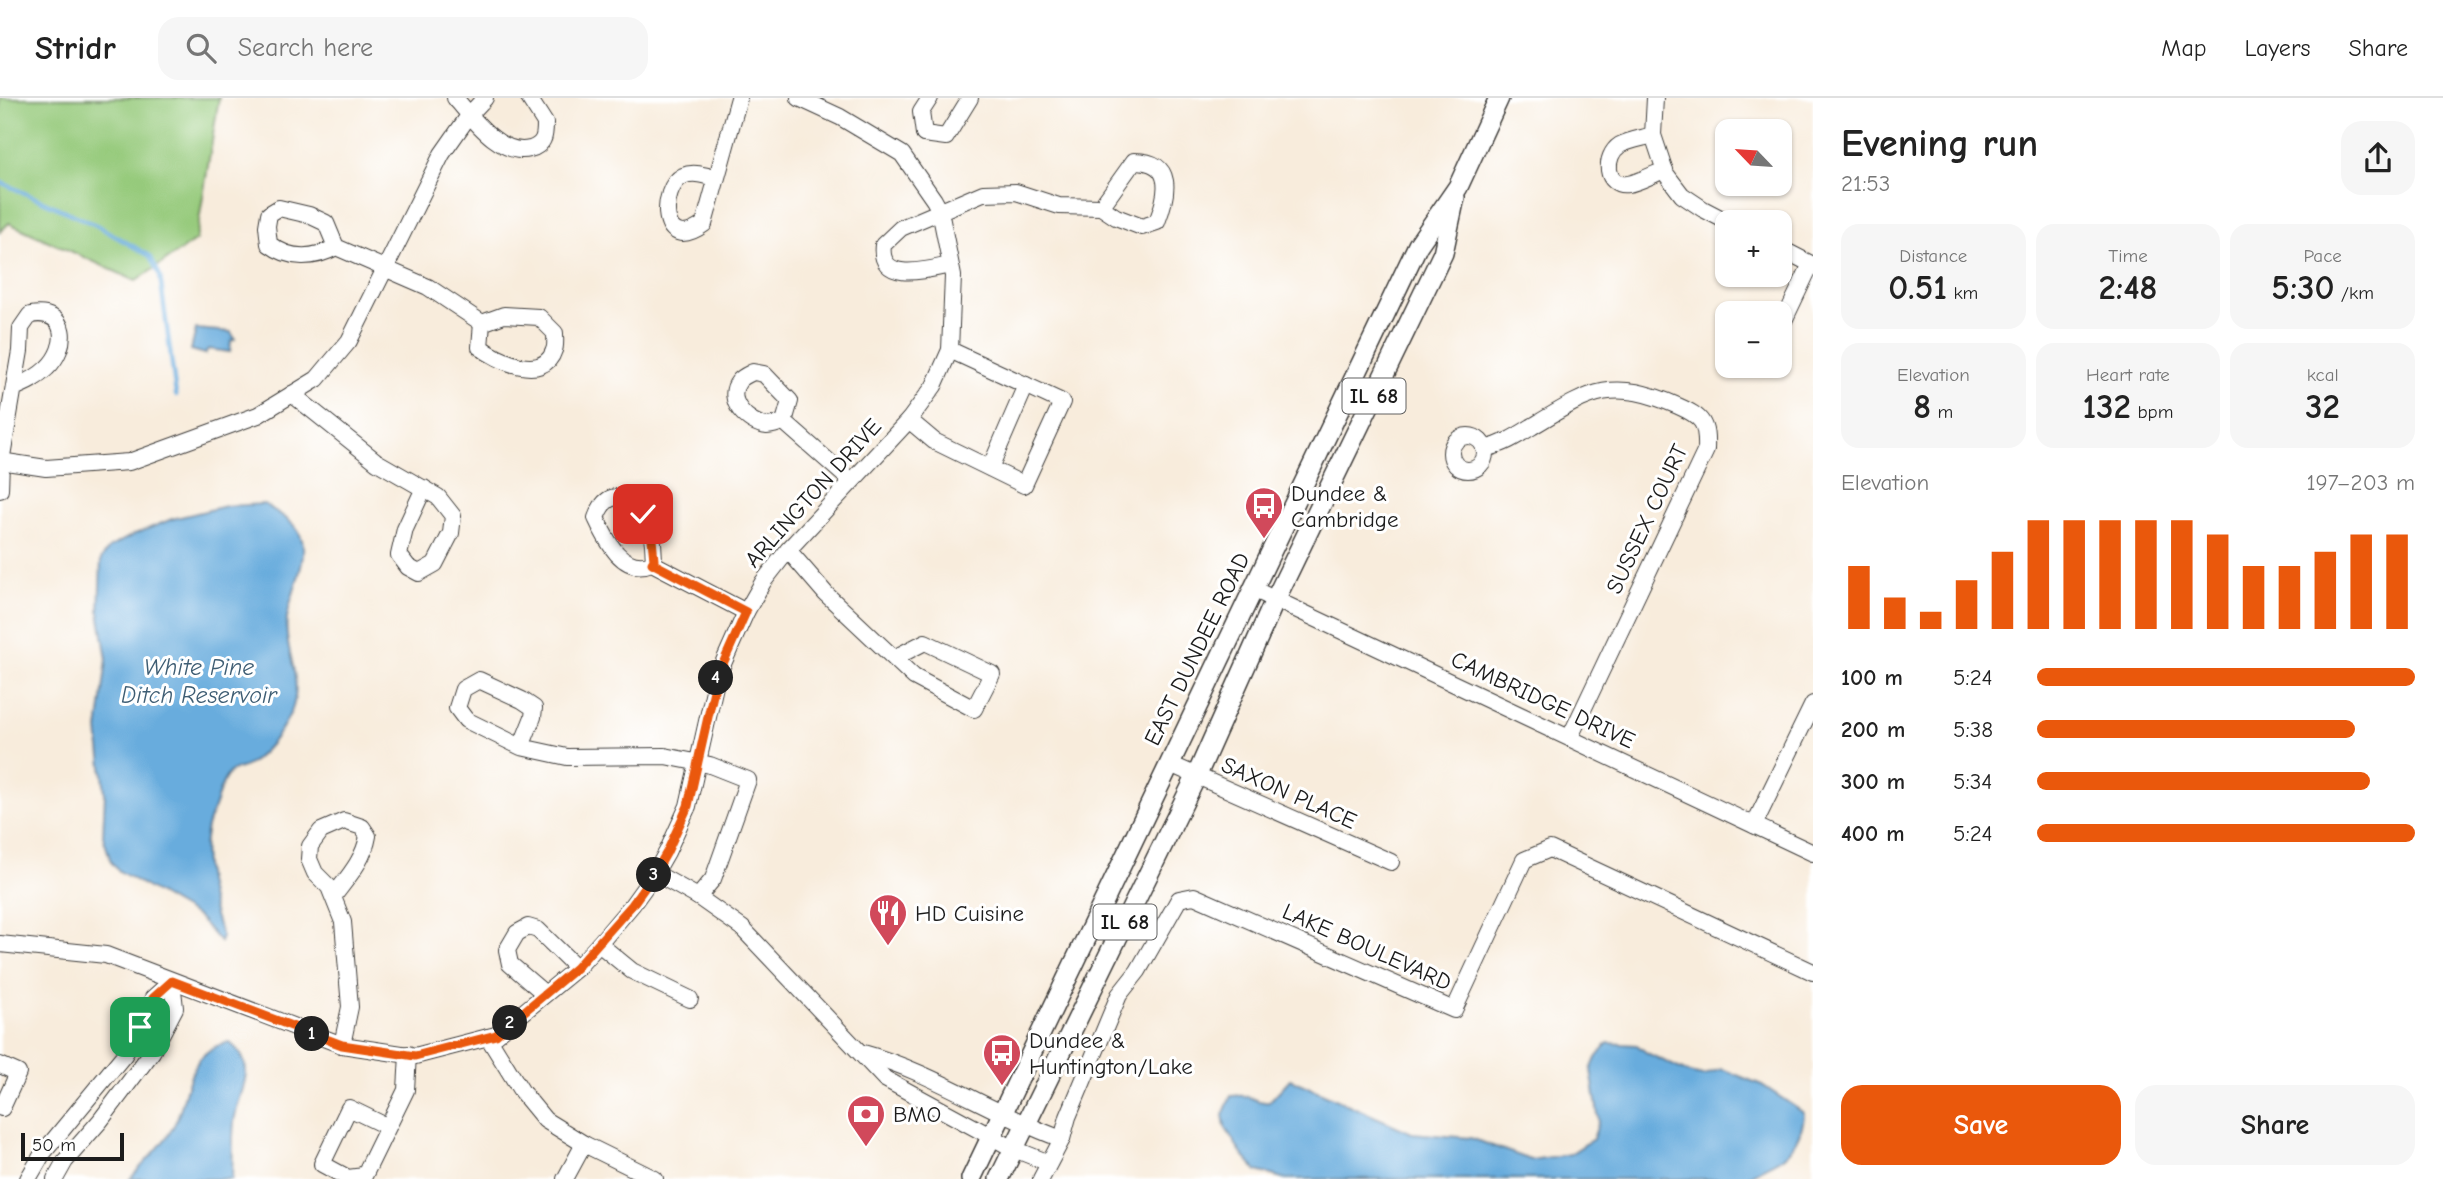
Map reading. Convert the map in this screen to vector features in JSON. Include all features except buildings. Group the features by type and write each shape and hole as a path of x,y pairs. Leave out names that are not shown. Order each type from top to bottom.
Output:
{"main road":[{"name":"IL 68","path":"999,1179 1196,776 1275,600 1443,253 1458,187 1499,98"},
{"name":"EAST DUNDEE ROAD","path":"971,1179 1418,245 1458,187"}],"street":[{"path":"455,98 506,147 524,150 534,148 542,140 545,123 529,98"},
{"path":"0,461 47,468 129,462 258,415 317,379 349,341 442,154 470,114 485,98"},
{"path":"716,178 739,98"},
{"name":"ARLINGTON DRIVE","path":"0,944 106,955 342,1045 415,1056 496,1035 576,968 599,944 655,873 688,806 717,677 746,612 763,582 788,550 909,419 934,386 950,350 953,276 940,211 902,153 840,117 799,98"},
{"path":"924,134 921,112 930,98"},
{"path":"902,153 924,134 946,137 957,124 970,98"},
{"path":"1655,98 1653,135 1665,170 1682,195 1715,215"},
{"path":"1653,135 1621,144 1609,155 1608,167 1611,176 1618,183 1626,184 1665,170"},
{"path":"950,265 901,272 885,264 881,256 883,245 901,228 983,192 1016,192 1059,206 1101,207 1116,217 1142,227 1157,222 1165,201 1166,178 1157,166 1134,161 1101,207"},
{"path":"336,247 428,287 482,323"},
{"path":"1792,254 1812,265 1792,305"},
{"path":"505,315 539,317 555,333 554,351 545,362 531,368 495,358 480,347 482,323 505,315"},
{"path":"909,419 934,441 1024,485 1062,402 950,350"},
{"path":"990,468 1026,385"},
{"path":"0,490 0,461 14,388"},
{"name":"SUSSEX COURT","path":"1484,449 1500,446 1569,405 1597,393 1615,389 1646,393 1682,408 1701,419 1707,431 1706,450 1570,737"},
{"path":"292,394 377,462 424,488 438,497 453,516 450,533 435,564 419,573 408,567 398,555 405,529 424,488"},
{"path":"784,422 851,481"},
{"path":"788,550 826,594 914,677 974,709 992,674 925,642 894,658"},
{"path":"652,563 746,612"},
{"name":"CAMBRIDGE DRIVE","path":"1253,589 1813,853"},
{"path":"521,747 534,708 479,680 463,689 457,708 466,720 521,747 567,757 666,756 710,765 748,780 713,879 698,897"},
{"path":"1754,825 1813,704"},
{"name":"SAXON PLACE","path":"1170,764 1391,862"},
{"path":"333,897 367,846 368,836 362,827 344,821 321,831 310,846 309,859 314,873 329,887 333,897 343,922 350,1007 342,1045"},
{"name":"LAKE BOULEVARD","path":"1041,1179 1062,1139 1068,1117 1119,995 1138,971 1179,900 1186,898 1194,896 1454,1010 1524,860 1550,849 1813,972"},
{"path":"655,873 698,897 742,928 885,1079 1014,1149 1049,1163"},
{"path":"545,994 510,964 507,950 517,933 528,927 538,930 576,968"},
{"path":"599,944 632,971 690,999"},
{"path":"28,1179 43,1153 124,1055 153,998 172,981"},
{"path":"55,1179 65,1161 100,1121 152,1052 175,1008 172,981"},
{"path":"488,1037 522,1092 545,1120 584,1144 655,1179"},
{"path":"388,1128 349,1108 322,1164 348,1178 364,1176 388,1128 406,1090 408,1054"},
{"path":"863,1054 894,1062 1024,1126 1062,1139"},
{"path":"0,1065 18,1073 2,1108 0,1107"},
{"path":"565,1179 584,1144"}],"green space":[{"path":"0,98 219,98 196,240 136,281 9,223 0,232"}],"water":[{"path":"196,329 231,332 235,339 231,341 230,352 208,349 205,354 191,350"},
{"name":"White Pine Ditch Reservoir","path":"264,504 292,523 302,540 303,558 287,618 288,642 295,676 295,700 287,719 267,748 248,765 229,773 208,824 205,868 222,937 220,942 198,917 119,871 111,862 103,836 105,793 98,730 107,659 99,612 101,559 110,547 172,519 226,506"},
{"path":"229,1042 239,1052 246,1071 234,1123 232,1179 130,1179 168,1136 178,1116 195,1066 214,1048"},
{"path":"1608,1043 1637,1045 1647,1053 1689,1073 1703,1076 1722,1069 1762,1085 1804,1113 1799,1136 1785,1155 1746,1179 1286,1179 1257,1171 1243,1156 1225,1127 1223,1115 1231,1096 1269,1102 1290,1079 1412,1133 1471,1138 1531,1160 1570,1154 1593,1139 1599,1121 1591,1070 1596,1058"}],"waterway":[{"path":"0,182 96,225 150,256 160,276 176,395"}],"place":[{"name":"Dundee & Cambridge","path":"1264,540"},
{"name":"HD Cuisine","path":"888,947"},
{"name":"Dundee & Huntington/Lake","path":"1002,1087"},
{"name":"BMO","path":"866,1148"}],"route":[{"path":"140,1027 153,998 172,981 342,1045 415,1056 496,1035 576,968 632,905 667,852 688,806 717,677 746,612 652,563 651,529 643,514"}]}
